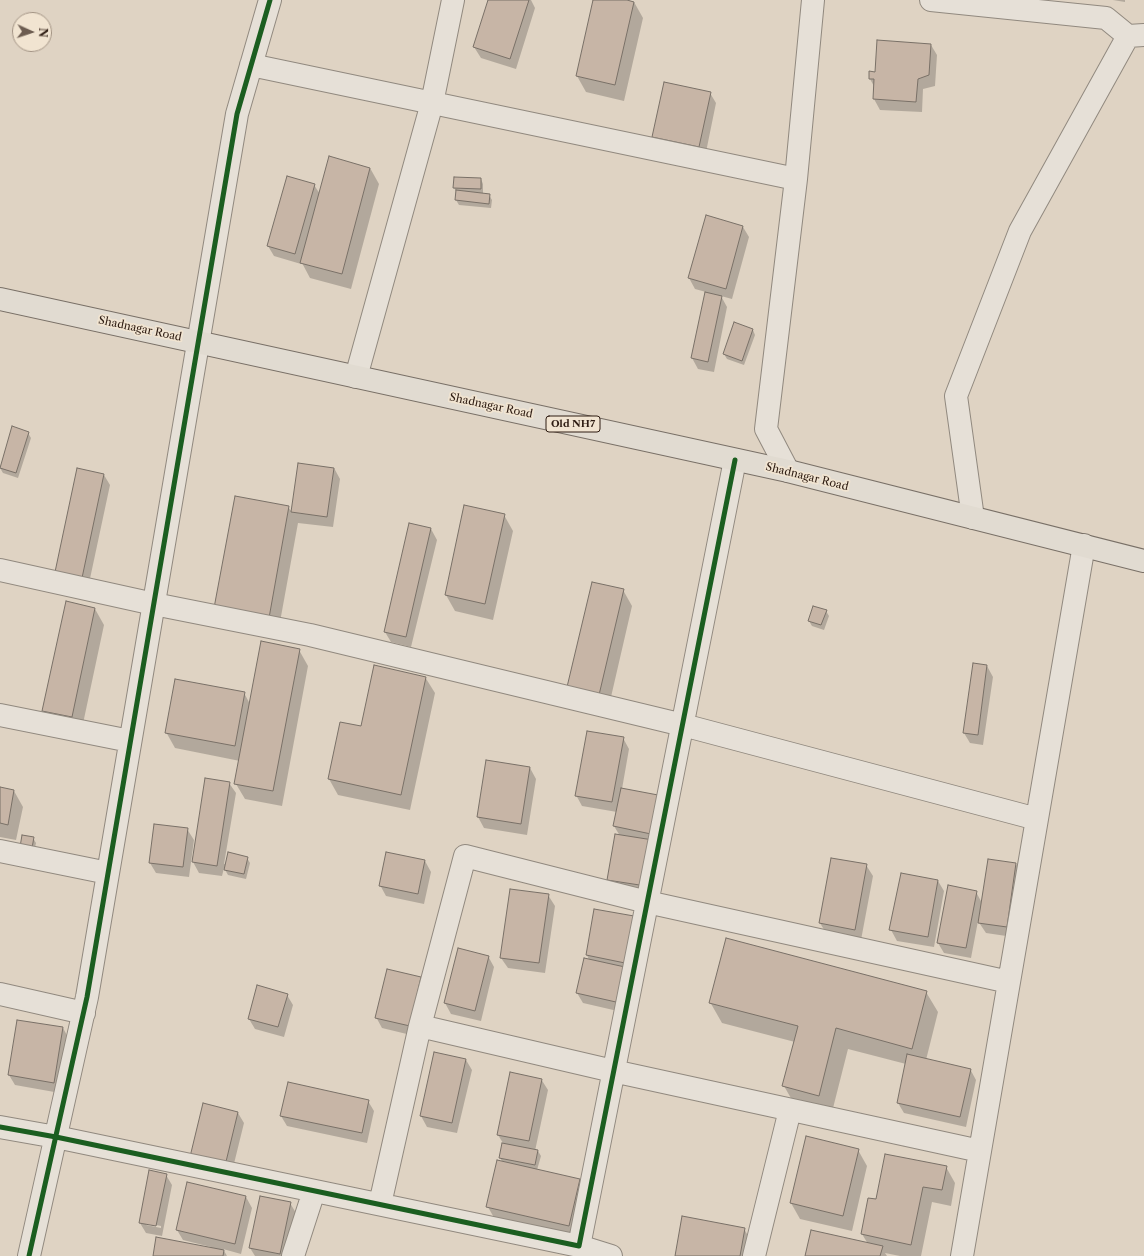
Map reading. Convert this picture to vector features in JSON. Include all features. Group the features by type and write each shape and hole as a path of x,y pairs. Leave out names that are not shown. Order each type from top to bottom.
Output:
{"main road":[{"name":"Shadnagar Road","path":"0,298 788,471 1144,561"}],"street":[{"path":"29,1256 84,1013 237,114 270,0"},
{"path":"356,377 432,103 453,0"},
{"path":"788,471 766,429 796,179 813,0"},
{"path":"931,0 1009,4 1106,18 1136,36 1020,231 956,396 973,518"},
{"path":"251,65 796,179"},
{"path":"579,1246 735,460"},
{"path":"962,1256 1084,545"},
{"path":"0,570 154,604 310,635 683,725 1037,819"},
{"path":"0,715 130,741"},
{"path":"0,851 108,874"},
{"path":"380,1204 420,1026 465,856 647,902 1009,982"},
{"path":"0,994 84,1013"},
{"path":"420,1026 613,1071 980,1151"},
{"path":"754,1256 790,1110"},
{"path":"0,1127 56,1137 579,1246 611,1256"},
{"path":"293,1256 314,1191"}],"building":[{"path":"488,0 529,0 510,59 473,47"},
{"path":"593,0 627,0 634,2 615,85 576,76"},
{"path":"877,40 931,44 929,75 918,79 916,102 873,99 874,79 869,79 869,71 875,72"},
{"path":"664,82 711,92 699,147 652,137"},
{"path":"329,156 370,168 342,274 300,263"},
{"path":"287,176 315,184 295,254 267,246"},
{"path":"454,177 481,178 481,189 453,188"},
{"path":"456,190 490,194 489,204 455,200"},
{"path":"706,215 743,226 726,289 688,278"},
{"path":"705,292 722,296 708,362 691,358"},
{"path":"734,322 753,329 742,361 723,354"},
{"path":"12,426 29,432 16,473 0,468"},
{"path":"298,463 334,468 327,517 291,512"},
{"path":"77,468 104,474 82,578 55,572"},
{"path":"235,496 289,506 269,618 214,608"},
{"path":"464,505 505,514 485,604 445,595"},
{"path":"409,523 431,528 406,637 384,632"},
{"path":"592,582 624,589 599,695 567,687"},
{"path":"66,601 95,608 72,717 42,711"},
{"path":"813,606 827,610 821,625 808,621"},
{"path":"261,641 300,649 273,791 234,784"},
{"path":"973,663 987,665 978,735 963,733"},
{"path":"374,665 426,677 401,795 328,779 340,722 361,726"},
{"path":"175,679 245,692 235,746 165,733"},
{"path":"587,731 624,737 612,802 575,796"},
{"path":"486,760 530,767 521,824 477,817"},
{"path":"205,778 230,782 217,866 192,862"},
{"path":"0,787 14,790 8,825 0,823"},
{"path":"621,788 658,795 651,834 613,826"},
{"path":"154,824 188,828 183,867 149,863"},
{"path":"615,834 653,840 646,886 607,880"},
{"path":"22,835 34,837 32,848 20,847"},
{"path":"228,852 248,857 244,874 224,870"},
{"path":"386,852 425,860 418,894 379,886"},
{"path":"831,858 867,864 855,930 819,923"},
{"path":"988,859 1016,863 1007,927 978,923"},
{"path":"901,873 938,880 928,937 889,930"},
{"path":"948,885 977,891 966,948 937,943"},
{"path":"510,889 549,894 539,963 500,958"},
{"path":"594,909 634,916 625,963 586,955"},
{"path":"726,938 927,991 912,1049 836,1028 819,1096 782,1086 798,1026 709,1003"},
{"path":"458,948 489,956 475,1011 444,1003"},
{"path":"584,958 625,967 616,1002 576,993"},
{"path":"387,969 421,977 410,1026 375,1018"},
{"path":"257,985 288,994 278,1027 248,1019"},
{"path":"17,1020 63,1027 54,1083 8,1075"},
{"path":"434,1052 466,1059 452,1123 420,1116"},
{"path":"907,1054 971,1069 960,1117 897,1103"},
{"path":"510,1072 542,1079 529,1141 497,1135"},
{"path":"288,1082 369,1100 362,1133 280,1116"},
{"path":"203,1103 238,1112 224,1170 189,1161"},
{"path":"806,1136 859,1149 843,1216 790,1203"},
{"path":"502,1143 538,1150 535,1165 499,1158"},
{"path":"885,1154 947,1166 942,1190 923,1187 911,1245 861,1234 868,1198 876,1199"},
{"path":"497,1160 580,1179 569,1226 486,1207"},
{"path":"149,1170 167,1174 156,1226 139,1223"},
{"path":"187,1182 246,1196 235,1244 176,1230"},
{"path":"260,1196 291,1202 280,1254 249,1248"},
{"path":"682,1216 745,1228 740,1256 675,1256"},
{"path":"811,1230 883,1246 880,1256 805,1256"},
{"path":"156,1237 224,1250 223,1256 153,1256"}],"cycle path":[{"path":"29,1256 87,997 237,114 270,0"},
{"path":"0,1127 56,1137 579,1246 735,460"}]}
